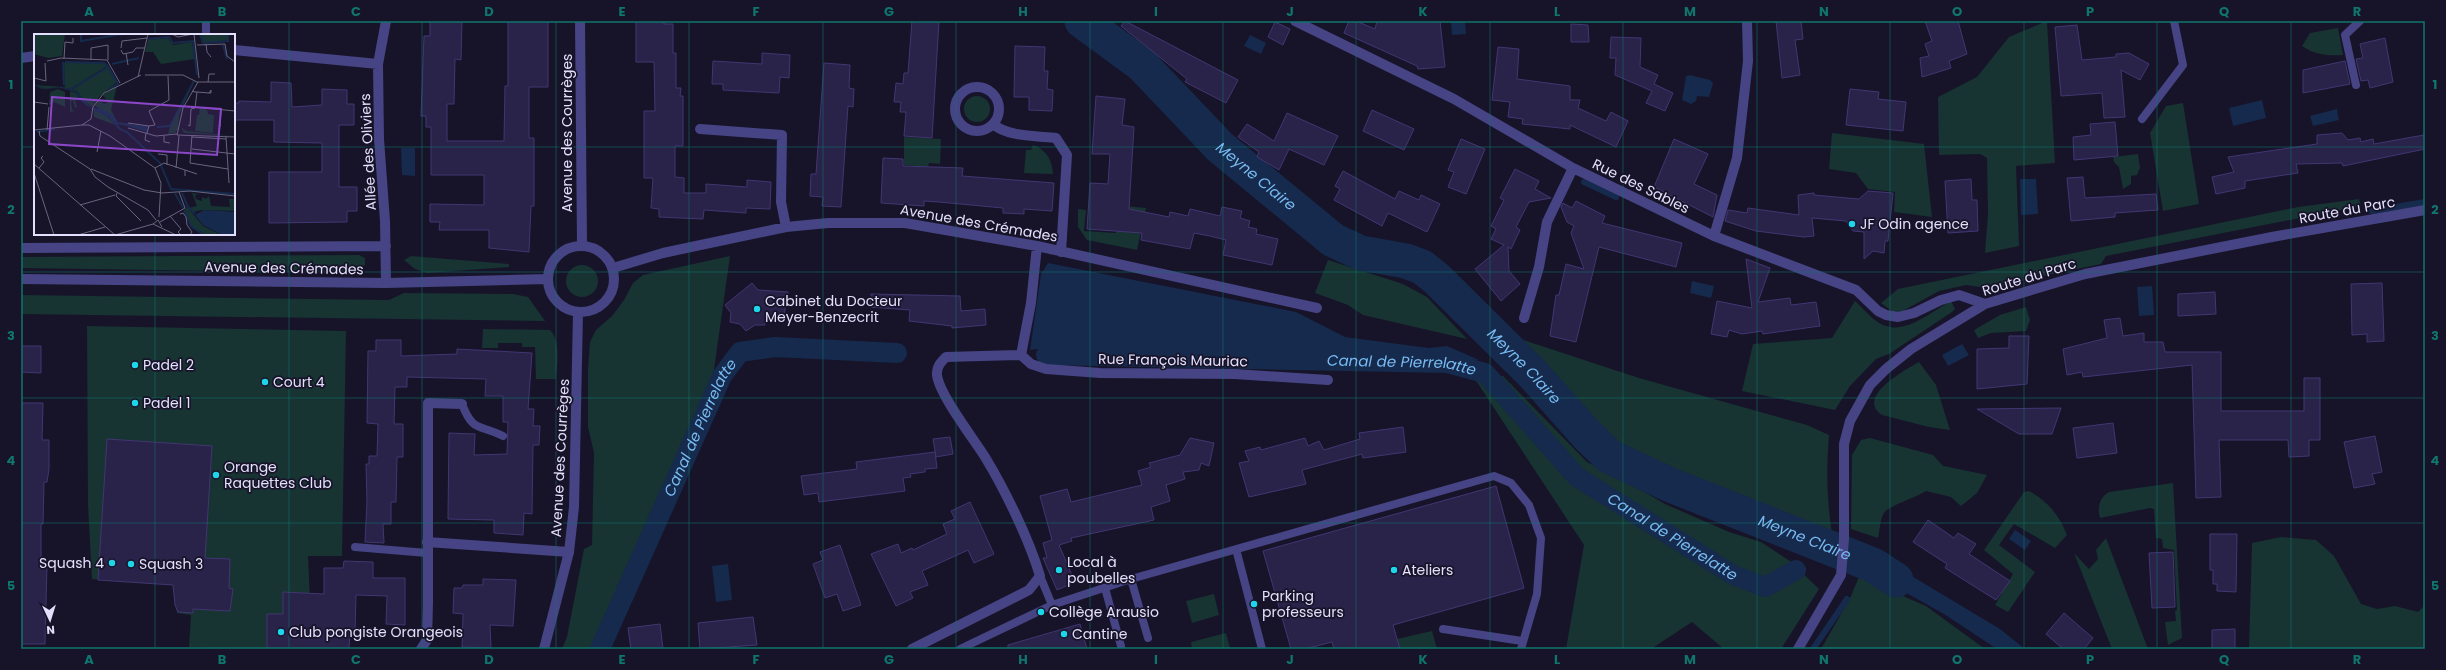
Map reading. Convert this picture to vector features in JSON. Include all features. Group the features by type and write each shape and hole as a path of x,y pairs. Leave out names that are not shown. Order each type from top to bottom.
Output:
{"street":[{"name":"Allée des Oliviers","path":"386,21 378,64 379,139 386,246 386,283"},
{"name":"Avenue des Courrèges","path":"580,21 582,245"},
{"name":"Rue des Sables","path":"1295,21 1447,96 1573,168 1714,236 1861,293 1878,311 1886,315 1898,317 1914,313 1941,300 1959,295 1985,304"},
{"path":"1714,236 1737,158 1748,61 1747,21"},
{"path":"235,50 378,64"},
{"path":"21,58 34,56"},
{"path":"974,86 982,87 994,95 999,108 993,124 976,132 963,126 954,114 956,99 961,93 974,86"},
{"path":"993,124 998,129 1056,138 1063,146 1067,155 1061,252"},
{"path":"700,130 782,136 781,202 786,227"},
{"path":"1524,318 1539,268 1547,222 1573,168"},
{"name":"Route du Parc","path":"1798,649 1841,575 1844,538 1843,460 1844,444 1850,421 1870,384 1911,349 1985,304 2098,271 2425,210"},
{"name":"Avenue des Crémades","path":"612,268 663,253 786,227 828,223 905,223 1037,246 1317,308"},
{"path":"582,245 601,252 612,268 613,289 608,299 594,309 578,312 568,310 556,302 548,289 547,279 553,258 562,251 582,245"},
{"path":"21,248 386,246"},
{"path":"912,649 1029,590 1040,576 1035,559 1000,485 986,458 948,400 937,376 938,366 946,357 1021,355 1031,303 1037,246"},
{"name":"Avenue des Crémades","path":"21,279 386,283 547,279"},
{"name":"Avenue des Courrèges","path":"544,649 569,552 574,507 578,312"},
{"name":"Rue François Mauriac","path":"1021,355 1031,364 1046,369 1100,373 1235,374 1328,380"},
{"path":"421,649 427,640 428,403 462,404"},
{"path":"427,542 569,552"}],"lane":[{"path":"206,21 206,34"},
{"path":"2142,119 2183,65 2174,21"},
{"path":"2356,85 2345,35 2360,21"},
{"path":"462,404 468,420 482,428 491,429 503,436"},
{"path":"960,649 1052,605 1131,579 1494,476 1511,483 1529,505 1541,538 1537,594 1522,645 1443,629"},
{"path":"355,547 427,553"},
{"path":"1236,549 1262,649"},
{"path":"1040,576 1052,605"},
{"path":"1131,579 1148,638"},
{"path":"1105,588 1121,646"}],"green space":[{"path":"2047,21 2055,163 2016,166 2019,246 1985,253 1988,214 1987,158 1980,154 1939,155 1938,97 1977,77 2009,37"},
{"path":"2338,28 2343,55 2322,54 2302,46 2310,33"},
{"path":"977,96 986,100 990,109 986,118 977,122 968,118 964,109 968,100"},
{"path":"2183,103 2199,204 2163,211 2150,133 2166,106"},
{"path":"1832,133 1924,144 1932,217 1894,212 1895,192 1868,189 1856,173 1829,169"},
{"path":"904,137 941,139 940,164 929,163 928,167 904,165"},
{"path":"1033,145 1038,147 1048,156 1053,174 1024,173 1026,150 1031,150"},
{"path":"2138,154 2140,168 2137,175 2131,176 2131,184 2123,189 2119,167 2114,162 2113,157"},
{"path":"2359,199 2361,206 2106,256 2101,264 2028,279 1994,289 1966,285 1939,291 1901,312 1893,312 1881,303 1898,289 2298,207"},
{"path":"1124,206 1146,208 1137,250 1087,240 1078,227 1078,209 1086,210 1084,231 1116,233 1117,221"},
{"path":"359,255 365,258 365,265 355,271 346,273 21,268 21,257"},
{"path":"411,256 509,264 509,267 427,273 415,269 404,260"},
{"path":"730,256 713,377 594,649 562,649 567,637 584,549 592,545 594,453 588,427 588,370 590,342 596,330 612,316 624,300 633,283 643,275"},
{"path":"1328,260 1403,284 1427,297 1467,339 1363,315 1348,305 1315,293"},
{"path":"579,265 585,265 595,272 598,281 597,287 591,294 585,297 579,297 569,290 566,284 566,278 573,268"},
{"path":"404,293 513,294 528,297 545,321 21,314 21,295 389,300"},
{"path":"1855,301 1876,321 1883,325 1892,327 1901,327 1910,324 1927,316 1951,301 1955,309 1889,354 1876,359 1850,386 1835,410 1742,391 1753,344 1832,338"},
{"path":"2026,307 2030,320 2026,331 1991,333 1978,338 1974,330 2000,315"},
{"name":"Orange Raquettes Club","path":"87,326 346,331 342,556 308,556 310,601 294,649 189,647 191,615 177,613 173,585 92,579 88,505"},
{"path":"483,329 550,330 556,340 557,346 556,379 536,379 535,347 522,347 522,343 498,343 498,348 482,348"},
{"path":"1505,334 1639,378 1807,425 1829,435 1828,488 1829,513 1833,540 1787,525 1638,461 1602,437"},
{"path":"1919,362 1936,385 1950,430 1929,427 1882,415 1875,408 1874,400 1878,392 1894,378"},
{"path":"1471,373 1490,377 1503,376 1587,462 1621,478 1665,504 1729,532 1761,542 1790,561 1819,589 1781,649 1724,649 1692,622 1651,649 1566,649 1584,545"},
{"path":"1870,438 1933,455 1944,467 1987,475 1977,493 1961,506 1951,497 1926,491 1887,510 1881,521 1878,538 1851,529 1852,455 1861,440"},
{"path":"2173,483 2182,638 2168,645 2165,622 2176,621 2175,611 2177,610 2174,550 2163,548 2162,539 2156,538 2154,509 2150,508 2100,518 2099,511 2101,500 2109,492"},
{"path":"2029,491 2042,499 2052,509 2067,535 2055,548 2014,524 1999,545 2035,572 2008,612 1995,605 2013,574 1984,550 2024,492"},
{"path":"2281,537 2316,540 2334,556 2361,604 2377,609 2395,606 2418,612 2425,605 2425,649 2249,649 2252,543"},
{"path":"2106,538 2148,649 2112,649 2074,553 2089,569 2098,559 2096,550"},
{"path":"1859,577 1926,606 1985,649 1821,649 1850,598"},
{"path":"1214,594 1219,615 1192,623 1186,601"},
{"path":"1432,631 1437,649 1400,649 1397,639"},
{"path":"1226,633 1230,648 1192,649 1191,642"}],"water":[{"path":"1451,21 1465,21 1466,34 1452,35"},
{"path":"1250,35 1266,43 1261,54 1244,46"},
{"path":"1690,75 1710,80 1713,83 1709,97 1697,96 1696,101 1691,104 1682,100 1686,76"},
{"path":"2262,100 2266,118 2233,126 2229,108"},
{"path":"2337,109 2339,120 2313,126 2310,116"},
{"path":"401,148 415,148 415,176 402,175"},
{"path":"2020,179 2036,179 2038,214 2021,215"},
{"path":"1048,263 1296,312 1345,337 1429,348 1447,346 1479,360 1306,356 1234,350 1059,346 1030,350 1041,274"},
{"path":"1692,281 1714,286 1711,298 1690,293"},
{"path":"2152,286 2154,315 2139,316 2137,287"},
{"path":"1962,344 1969,355 1948,366 1942,355"},
{"path":"2015,530 2031,541 2025,550 2009,539"},
{"path":"1854,549 1875,554 2000,629 2025,649 1997,649 1944,614 1883,580 1864,571 1854,569"},
{"path":"728,564 732,600 716,602 712,566"}],"building":[{"path":"430,21 462,21 461,60 455,59 454,104 447,104 447,141 504,141 505,86 508,86 508,21 548,21 548,87 529,87 529,138 534,138 534,206 531,206 529,252 489,248 489,230 439,230 440,222 430,222 430,204 484,205 484,175 431,175 431,127 426,127 426,116 421,116 424,36 430,36"},
{"path":"636,21 664,21 664,24 673,24 673,53 676,53 676,88 681,88 680,96 683,96 683,146 675,146 675,177 684,178 684,193 706,193 706,184 747,187 747,180 771,182 770,209 746,208 746,213 704,210 703,219 659,217 659,209 651,208 653,178 644,178 644,111 655,111 654,62 636,62"},
{"path":"912,21 939,21 932,138 904,136 906,112 900,112 901,102 894,102 896,83 903,84 904,73 908,73"},
{"path":"1125,21 1238,80 1226,103 1185,82 1187,79 1121,26"},
{"path":"1349,21 1356,21 1375,29 1377,21 1440,21 1445,67 1418,69 1417,66 1344,33"},
{"path":"1776,21 1801,21 1803,39 1795,40 1800,75 1782,78"},
{"path":"1925,21 1958,21 1967,54 1949,61 1951,68 1922,77 1920,58 1929,56 1925,44 1932,41"},
{"path":"1275,22 1290,29 1283,45 1268,37"},
{"path":"1571,24 1588,25 1589,42 1571,42"},
{"path":"2077,25 2082,60 2116,57 2116,54 2129,53 2149,64 2140,80 2121,70 2125,117 2104,118 2102,93 2061,96 2055,27"},
{"path":"1611,37 1641,38 1640,67 1658,75 1654,84 1673,93 1665,111 1646,103 1652,91 1615,75 1616,58 1610,58"},
{"path":"2385,38 2393,82 2370,88 2368,80 2361,81 2356,59 2363,58 2360,44"},
{"path":"1015,46 1045,47 1044,71 1048,71 1047,89 1053,90 1052,111 1029,110 1029,97 1014,97"},
{"path":"1498,47 1519,49 1517,79 1570,86 1570,100 1580,100 1578,108 1606,121 1611,112 1628,121 1616,147 1570,125 1570,129 1522,124 1523,119 1508,117 1510,102 1492,100"},
{"path":"762,53 790,55 789,78 780,77 779,93 723,90 723,84 712,84 713,61 762,64"},
{"path":"2345,61 2350,84 2303,93 2303,70"},
{"path":"824,63 850,65 849,88 854,89 853,107 848,106 841,207 822,206 823,197 810,196 811,174 816,174"},
{"path":"271,82 291,83 292,107 322,105 322,89 347,90 347,104 354,104 354,125 339,125 339,187 357,187 357,211 347,211 347,222 269,223 269,172 322,172 322,143 274,142 274,120 235,120 235,103 239,103 239,101 271,102"},
{"path":"1850,89 1879,92 1878,99 1906,102 1903,131 1846,125"},
{"path":"1096,96 1125,99 1122,125 1134,127 1129,209 1169,217 1170,212 1188,216 1190,209 1220,216 1222,207 1242,211 1240,218 1250,221 1248,227 1257,229 1256,234 1278,239 1272,265 1223,255 1226,240 1210,236 1194,233 1190,249 1141,240 1142,233 1087,229 1090,183 1108,184 1110,154 1092,154"},
{"path":"1372,110 1414,129 1404,150 1363,131"},
{"path":"1287,113 1338,136 1324,165 1289,149 1279,170 1257,157 1259,152 1238,137 1247,124 1274,141"},
{"path":"2115,122 2118,156 2074,160 2073,137 2091,135 2090,124"},
{"path":"2342,133 2348,140 2360,138 2361,142 2373,139 2374,144 2424,135 2425,149 2343,166 2342,163 2296,164 2298,173 2245,181 2245,188 2216,194 2212,177 2234,172 2228,157 2317,144 2317,135"},
{"path":"1461,139 1485,149 1466,194 1448,187 1454,172 1448,170"},
{"path":"1674,139 1708,154 1694,184 1717,195 1713,217 1654,187"},
{"path":"883,158 903,159 903,166 963,168 962,176 1054,183 1052,211 1024,209 1024,214 1003,213 1003,208 939,202 924,201 924,206 881,203"},
{"path":"1515,169 1539,181 1535,189 1551,198 1529,202 1516,227 1520,230 1511,249 1508,247 1509,271 1520,284 1501,301 1475,269 1504,245 1491,239 1496,229 1491,226 1504,200 1500,198"},
{"path":"1343,171 1395,199 1399,191 1419,200 1421,195 1440,204 1427,232 1388,213 1382,226 1334,200 1340,189 1335,186"},
{"path":"2083,177 2085,198 2156,194 2158,210 2115,213 2115,217 2071,221 2067,178"},
{"path":"1971,179 1972,200 1977,200 1978,231 1948,233 1945,181"},
{"path":"1868,191 1893,193 1888,241 1885,241 1884,253 1873,251 1864,259 1864,232 1853,231 1846,221 1812,218 1814,236 1804,237 1756,231 1725,221 1728,210 1747,213 1748,208 1799,215 1798,195 1814,193 1814,195 1859,199"},
{"path":"1576,201 1605,216 1602,223 1682,243 1676,267 1599,247 1576,342 1550,336 1556,295 1559,295 1566,264 1584,269 1571,233 1574,226 1567,222 1561,207 1563,203 1572,208"},
{"path":"1746,259 1770,268 1758,302 1790,298 1791,305 1816,302 1820,326 1763,334 1762,331 1742,334 1729,330 1727,337 1711,334 1717,301 1752,308"},
{"name":"Cabinet du Docteur Meyer-Benzecrit","path":"752,283 758,290 788,292 784,315 766,315 765,325 755,325 746,331 740,324 730,322 731,313 725,305"},
{"path":"2382,283 2384,341 2367,342 2367,334 2352,335 2351,284"},
{"path":"2215,292 2216,314 2178,316 2178,294"},
{"path":"871,294 960,296 961,311 985,309 986,325 952,328 952,326 909,321 910,310 870,307"},
{"path":"2120,318 2123,336 2144,333 2144,342 2163,342 2165,352 2221,352 2221,411 2304,411 2304,378 2320,378 2320,440 2309,440 2309,456 2289,457 2288,440 2219,440 2221,497 2196,498 2192,365 2083,377 2082,372 2067,375 2063,349 2107,338 2104,320"},
{"path":"2009,336 2029,336 2027,384 1977,389 1977,349 2009,348"},
{"path":"376,340 401,340 401,356 457,354 457,349 532,353 528,409 534,409 533,426 540,426 539,445 533,445 532,514 524,513 523,535 494,533 494,520 448,519 449,433 475,434 474,455 507,454 508,422 503,422 503,396 485,396 486,379 407,377 407,387 395,387 394,424 403,424 403,457 397,457 396,502 391,502 391,524 383,524 384,543 365,542 367,502 366,464 369,464 369,456 377,456 378,424 367,423 368,351 376,351"},
{"path":"21,346 41,346 41,373 21,372"},
{"path":"21,403 43,403 42,440 49,440 49,469 47,482 44,482 43,524 41,524 41,564 47,564 45,644 21,644"},
{"path":"2061,408 2052,434 2019,434 1977,409"},
{"path":"2113,423 2117,453 2077,458 2073,428"},
{"path":"1403,427 1406,452 1363,458 1362,454 1302,470 1306,484 1249,497 1239,463 1249,461 1245,451 1260,447 1261,450 1305,438 1308,446 1319,441 1324,450 1360,439 1359,433"},
{"path":"2375,436 2382,472 2372,474 2375,484 2354,488 2344,442"},
{"path":"950,437 953,454 936,457 933,439"},
{"path":"1190,438 1214,443 1209,466 1201,463 1199,470 1183,472 1185,479 1166,485 1170,501 1151,507 1154,520 1071,538 1072,541 1059,545 1075,582 1057,590 1043,558 1047,558 1043,543 1052,540 1040,496 1067,489 1071,502 1142,485 1138,471 1151,467 1149,463 1180,455"},
{"path":"107,439 212,446 205,558 230,559 229,588 233,589 230,611 193,609 193,613 178,612 175,605 173,585 98,580"},
{"path":"935,452 937,468 925,469 925,472 910,474 911,477 903,478 905,491 819,502 818,493 804,495 801,476 857,469 856,462"},
{"name":"Ateliers","path":"1496,486 1524,588 1393,625 1400,649 1334,649 1332,642 1305,649 1291,649 1263,551"},
{"path":"970,502 994,554 974,563 968,550 922,571 928,585 910,592 913,598 896,606 871,554 898,544 901,553 912,548 913,550 947,534 943,524 955,519 951,511"},
{"path":"1928,520 1954,538 1958,533 1976,544 1969,554 2010,581 1996,600 1945,568 1947,564 1913,542"},
{"path":"2210,534 2237,534 2236,592 2217,591 2217,584 2213,584 2213,570 2210,570"},
{"path":"840,545 861,605 843,611 837,594 825,598 813,564 823,560 820,552"},
{"path":"2173,552 2175,607 2152,608 2149,553"},
{"path":"344,561 373,562 373,578 405,578 405,625 386,624 387,596 356,595 355,632 350,632 349,649 267,649 267,614 283,614 283,592 324,594 324,568 343,568"},
{"path":"483,579 516,580 513,626 490,625 491,648 462,647 463,614 453,613 454,588 462,588 463,585 483,585"},
{"path":"2064,613 2093,638 2084,649 2063,649 2046,634"},
{"path":"753,617 757,645 700,649 698,623"},
{"path":"660,624 663,649 631,649 628,628"},
{"name":"Cantine","path":"1080,624 1087,649 1008,649 1008,645"},
{"path":"2235,629 2235,649 2212,649 2212,630"}],"waterway":[{"name":"Meyne Claire","path":"1082,21 1142,65 1220,147 1333,240 1361,253 1406,261 1422,267 1437,279 1532,373 1587,435 1609,456 1668,484 1873,565 1896,580"},
{"path":"1584,182 1616,197"},
{"path":"2372,211 2425,202"},
{"name":"Canal de Pierrelatte","path":"600,649 722,376 740,352 775,347 897,353"},
{"name":"Canal de Pierrelatte","path":"1046,355 1447,363 1485,373 1577,477 1733,575 1765,587 1796,570"},
{"path":"1813,649 1847,599"}],"place":[{"name":"JF Odin agence","path":"1852,224"},
{"name":"Cabinet du Docteur Meyer-Benzecrit","path":"757,309"},
{"name":"Padel 2","path":"135,365"},
{"name":"Court 4","path":"265,382"},
{"name":"Padel 1","path":"135,403"},
{"name":"Orange Raquettes Club","path":"216,475"},
{"name":"Squash 4","path":"112,563"},
{"name":"Squash 3","path":"131,564"},
{"name":"Local à poubelles","path":"1059,570"},
{"name":"Ateliers","path":"1394,570"},
{"name":"Parking professeurs","path":"1254,604"},
{"name":"Collège Arausio","path":"1041,612"},
{"name":"Club pongiste Orangeois","path":"281,632"},
{"name":"Cantine","path":"1064,634"}]}
